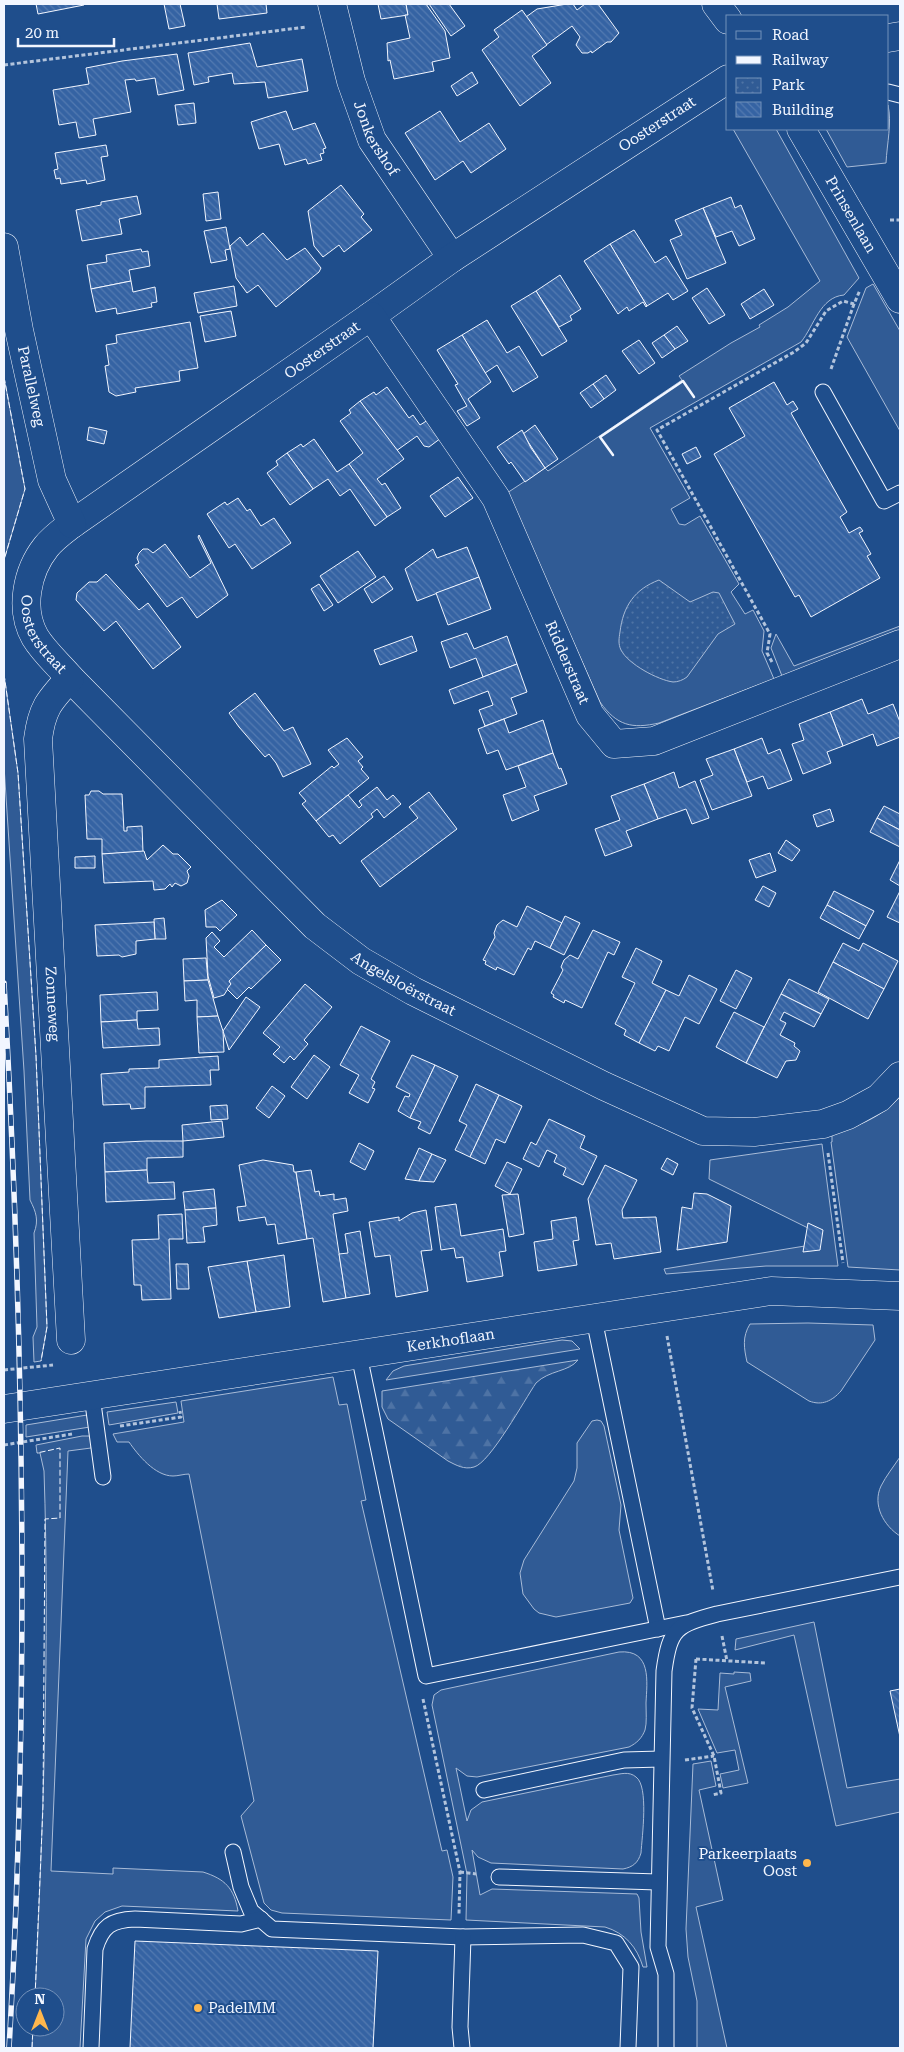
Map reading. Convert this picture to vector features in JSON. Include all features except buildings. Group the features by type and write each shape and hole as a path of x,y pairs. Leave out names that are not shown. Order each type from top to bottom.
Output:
{"street":[{"path":"716,4 726,17"},
{"name":"Jonkershof","path":"333,14 351,81 372,140 452,258"},
{"name":"Oosterstraat","path":"70,678 36,637 27,614 27,591 35,566 46,546 72,524 452,258 726,80"},
{"name":"Prinsenlaan","path":"803,130 900,299"},
{"name":"Parallelweg","path":"4,247 18,330 52,480 72,524"},
{"name":"Ridderstraat","path":"371,316 496,498 590,715 614,744 654,741 900,644"},
{"name":"Angelsloërstraat","path":"70,678 315,926 369,966 413,991 604,1086 703,1132 754,1132 823,1124 848,1115 879,1098 900,1076"},
{"name":"Zonneweg","path":"70,678 50,699 44,710 41,716 38,739 71,1340"},
{"name":"Kerkhoflaan","path":"4,1409 359,1355 596,1326 662,1309 771,1291 900,1296"}],"lane":[{"path":"823,392 884,501 900,493"},
{"path":"596,1326 658,1629"},
{"path":"359,1355 426,1676 900,1577"},
{"path":"92,1396 102,1477"},
{"path":"666,2048 666,1974 658,1946 658,1882 666,1657 671,1637 688,1622"},
{"path":"484,1790 624,1760 662,1759"},
{"path":"233,1852 241,1888 251,1911 272,1929 463,1937 583,1935 616,1943 631,1967 628,2048"},
{"path":"499,1877 658,1882"},
{"path":"91,2048 95,1949 99,1936 107,1925 122,1919 240,1924 261,1919"},
{"path":"462,2048 460,2027 463,1937"}],"path":[{"path":"4,65 333,14"},
{"path":"823,392 854,304 864,282 883,270"},
{"path":"784,690 767,652 770,634 657,430 794,352 806,343 826,311 843,301 854,304"},
{"path":"823,1124 844,1270 844,1294"},
{"path":"662,1309 727,1661"},
{"path":"4,1370 54,1364"},
{"path":"666,1657 765,1663"},
{"path":"696,1659 692,1708 714,1756 721,1793 712,1795"},
{"path":"426,1676 423,1698 460,1872 459,1920 463,1937"}],"green space":[{"path":"734,130 777,130 859,278 844,295 829,301 823,307 801,342 650,428 690,498 671,509 679,524 685,525 700,516 739,584 731,592 745,614 753,610 764,631 762,651 774,679 659,723 641,726 619,721 600,702 507,493 545,468 548,471 682,380 679,376 760,327 759,325 788,307 820,281"},
{"path":"827,130 889,130 886,163 847,167"},
{"path":"873,284 900,331 900,431 847,337 866,288"},
{"path":"4,377 25,489 4,560"},
{"path":"659,580 690,602 713,592 719,593 735,624 718,634 687,677 677,682 667,681 652,675 637,666 630,661 619,646 622,623 627,606 643,588"},
{"path":"900,626 900,631 782,676 771,648 776,634 794,666"},
{"path":"4,674 18,773 36,1056 47,1327 41,1361 34,1362 33,1337 37,1327 34,1233 37,1220 30,1200 24,1071 4,766"},
{"path":"900,1097 900,1270 848,1267 831,1142 832,1133 851,1128 877,1116"},
{"path":"822,1144 838,1266 766,1266 666,1274 664,1269 811,1245 812,1230 709,1179 710,1160"},
{"path":"750,1324 873,1325 875,1340 841,1391 830,1400 822,1403 809,1401 747,1362 746,1357 745,1338"},
{"path":"562,1340 572,1341 580,1349 386,1380 393,1371 404,1366"},
{"path":"578,1360 569,1367 536,1383 498,1443 481,1463 470,1468 448,1461 388,1419 382,1407 382,1391"},
{"path":"333,1377 339,1405 347,1404 366,1500 361,1501 442,1851 447,1850 453,1877 451,1920 282,1913 271,1910 264,1903 241,1816 254,1801 189,1474 173,1476 160,1473 142,1458 129,1442 117,1442 113,1434 184,1422 181,1401"},
{"path":"176,1402 178,1413 109,1425 107,1412"},
{"path":"87,1415 90,1427 26,1437 26,1425"},
{"path":"592,1421 601,1421 604,1426 621,1505 619,1530 633,1598 630,1603 556,1617 539,1613 523,1594 520,1573 524,1560 574,1481 577,1468 577,1443"},
{"path":"82,1436 92,1436 91,1448 68,1451 51,1871 113,1874 113,1868 203,1872 223,1881 234,1896 238,1911 122,1906 105,1912 95,1921 86,1939 80,2048 32,2048 33,2037 65,2037 65,1987 35,1987 46,1668 44,1471 36,1445"},
{"path":"900,1457 900,1536 885,1521 879,1508 878,1500 881,1486"},
{"path":"814,1622 847,1788 900,1779 900,1812 836,1826 794,1635 735,1650 736,1639"},
{"path":"619,1652 630,1652 637,1656 642,1661 647,1677 646,1727 639,1740 634,1744 629,1747 477,1777 467,1776 456,1768 467,1821 471,1810 482,1802 613,1775 628,1773 636,1777 640,1782 644,1801 643,1824 641,1853 637,1862 630,1867 623,1869 491,1863 478,1857 472,1850 480,1895 492,1889 637,1894 647,1967 643,1967 634,1947 624,1937 605,1927 466,1920 467,1874 432,1705 434,1695 441,1690"},
{"path":"734,1672 750,1673 751,1681 725,1687 748,1783 723,1788 720,1774 739,1770 735,1750 717,1753 698,1709 718,1710 720,1673 734,1674"},
{"path":"711,1761 716,1786 699,1790 723,1900 696,1907 727,2048 697,2048 697,2001 688,1957 686,1929 693,1764"}],"railway":[{"path":"4,983 16,1249 22,1516 20,1782 9,2048"}],"fence":[{"path":"4,377 25,489 4,560"},
{"path":"4,674 18,773 36,1056 47,1327 41,1361"},
{"path":"35,1987 43,1806 45,1519 60,1518 60,1448 37,1453"},
{"path":"32,2048 33,2037"}],"wall":[{"path":"613,455 600,437 683,381 694,397"}],"place":[{"name":"Parkeerplaats Oost","path":"807,1863"},
{"name":"PadelMM","path":"198,2008"}]}
